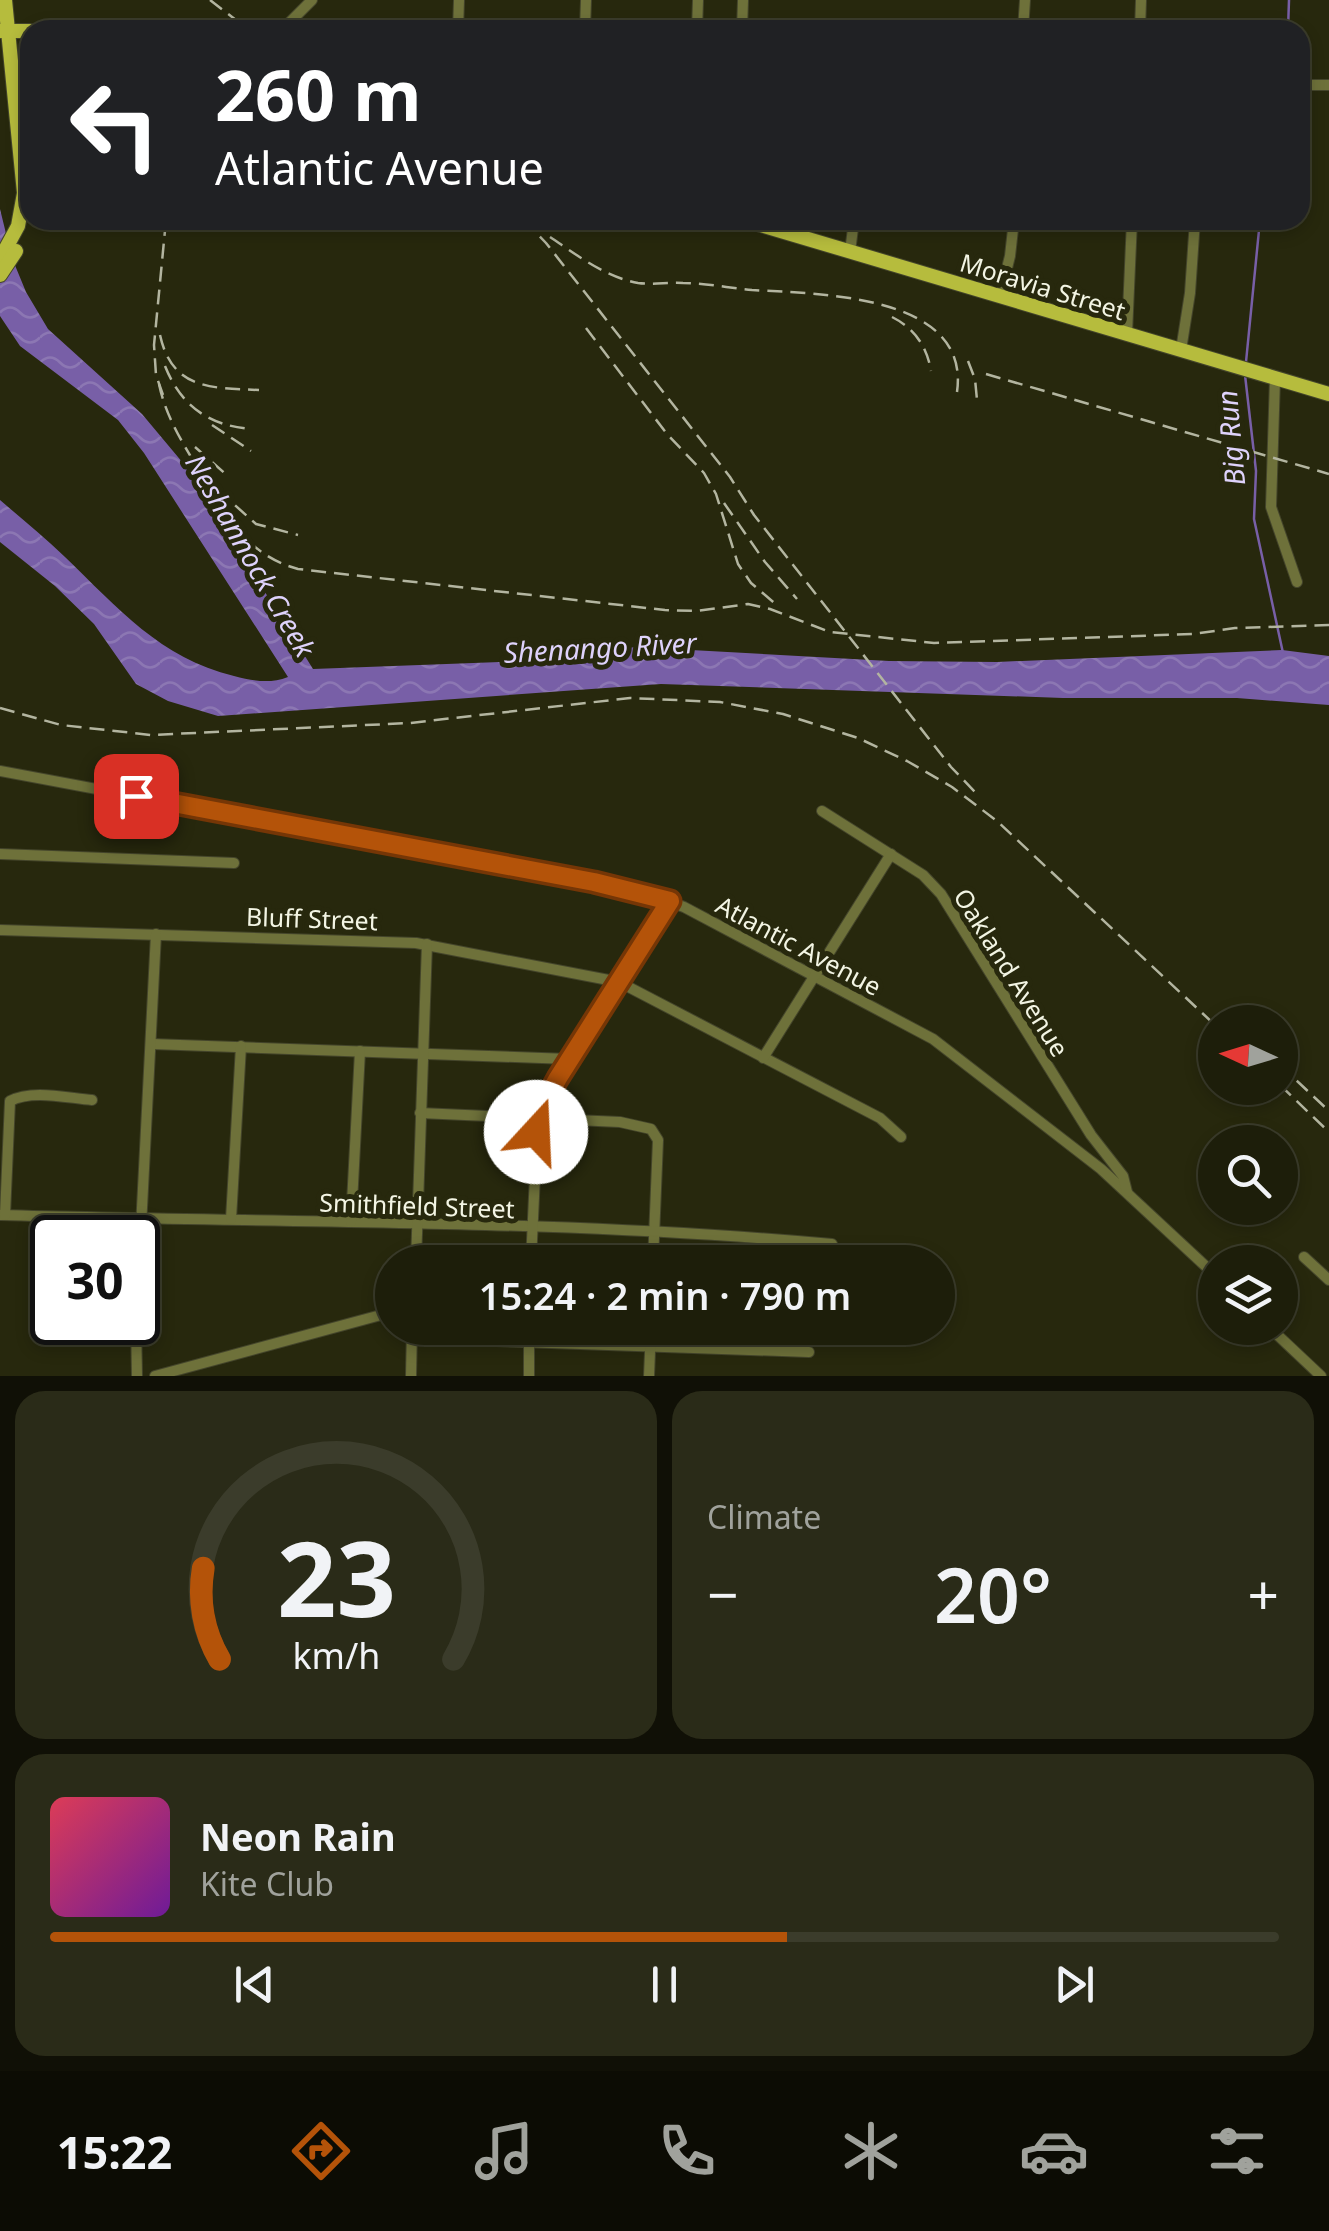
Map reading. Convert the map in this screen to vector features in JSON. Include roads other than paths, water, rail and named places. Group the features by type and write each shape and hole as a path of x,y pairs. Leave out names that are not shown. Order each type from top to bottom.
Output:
{"main road":[{"path":"5,0 20,159"},
{"path":"0,275 20,221"},
{"path":"7,254 22,230"},
{"name":"Moravia Street","path":"777,230 1329,394"}],"street":[{"path":"292,20 312,0"},
{"path":"850,252 853,230"},
{"path":"1000,296 1013,230"},
{"path":"1127,334 1132,230"},
{"path":"1181,350 1190,293 1193,230"},
{"path":"1268,376 1271,508 1297,582"},
{"name":"Atlantic Avenue","path":"0,771 594,882 670,901 933,1039 1128,1193"},
{"name":"Oakland Avenue","path":"822,811 922,875 941,894 1091,1135 1123,1176 1128,1193"},
{"path":"0,854 234,862"},
{"path":"763,1058 891,854"},
{"path":"532,1245 538,1119 544,1103 670,901"},
{"name":"Bluff Street","path":"0,930 427,944 619,982 880,1118 901,1136"},
{"path":"140,1215 156,934"},
{"path":"417,1245 427,944"},
{"path":"152,1044 569,1059"},
{"path":"231,1220 240,1046"},
{"path":"351,1222 360,1051"},
{"path":"2,1215 10,1101 42,1096 92,1100"},
{"path":"420,1112 620,1122 654,1132 658,1140 654,1245"},
{"path":"1128,1193 1198,1259"},
{"name":"Smithfield Street","path":"2,1215 30,1215"},
{"name":"Smithfield Street","path":"160,1218 756,1235 832,1244"},
{"path":"1304,1257 1329,1280"},
{"path":"155,1376 375,1317"},
{"path":"136,1345 137,1376"},
{"path":"410,1376 411,1345"},
{"path":"529,1345 529,1376"},
{"path":"610,1345 810,1352"},
{"path":"1288,1345 1321,1376"},
{"path":"649,1376 650,1346"}],"water":[{"path":"0,209 12,258 48,329 142,414 188,469 313,669 500,662 636,647 889,661 997,662 1282,650 1329,656 1329,705 1237,698 1063,698 661,684 218,716 168,701 136,684 94,624 0,542 0,500 162,644 208,668 234,676 261,681 288,677 144,453 118,420 20,346 0,316"}],"waterway":[{"name":"Big Run","path":"1288,20 1289,0"},
{"name":"Big Run","path":"1246,362 1259,230"},
{"name":"Big Run","path":"1245,375 1256,471 1254,519 1283,653"}],"railway":[{"path":"210,0 236,20"},
{"path":"163,395 156,375 154,345 165,230"},
{"path":"534,230 730,477 754,515 951,767 976,793"},
{"path":"550,237 603,271 638,283 813,294 884,305 915,317 940,335 955,359 957,392"},
{"path":"892,317 918,339 931,371"},
{"path":"586,328 667,434 704,473 716,494 738,564 751,583 779,607"},
{"path":"160,335 174,367 184,376 210,386 259,390"},
{"path":"968,361 977,400"},
{"path":"165,366 179,392 198,411 223,424 252,429"},
{"path":"986,374 1329,474"},
{"path":"159,384 178,434 235,527 262,552 298,569 665,610 696,611 748,604 830,632 934,643 1329,625"},
{"path":"212,425 251,451"},
{"path":"195,447 229,477"},
{"path":"218,490 256,524 298,535"},
{"path":"724,503 765,562 797,599"},
{"path":"0,708 61,725 151,735 410,723 630,698 720,702 783,714 858,738 952,787 997,821 1198,1009"},
{"path":"1298,1082 1329,1111"},
{"path":"1298,1102 1329,1132"}],"water label":[{"name":"Neshannock Creek","path":"251,555"},
{"name":"Shenango River","path":"600,647"}]}
